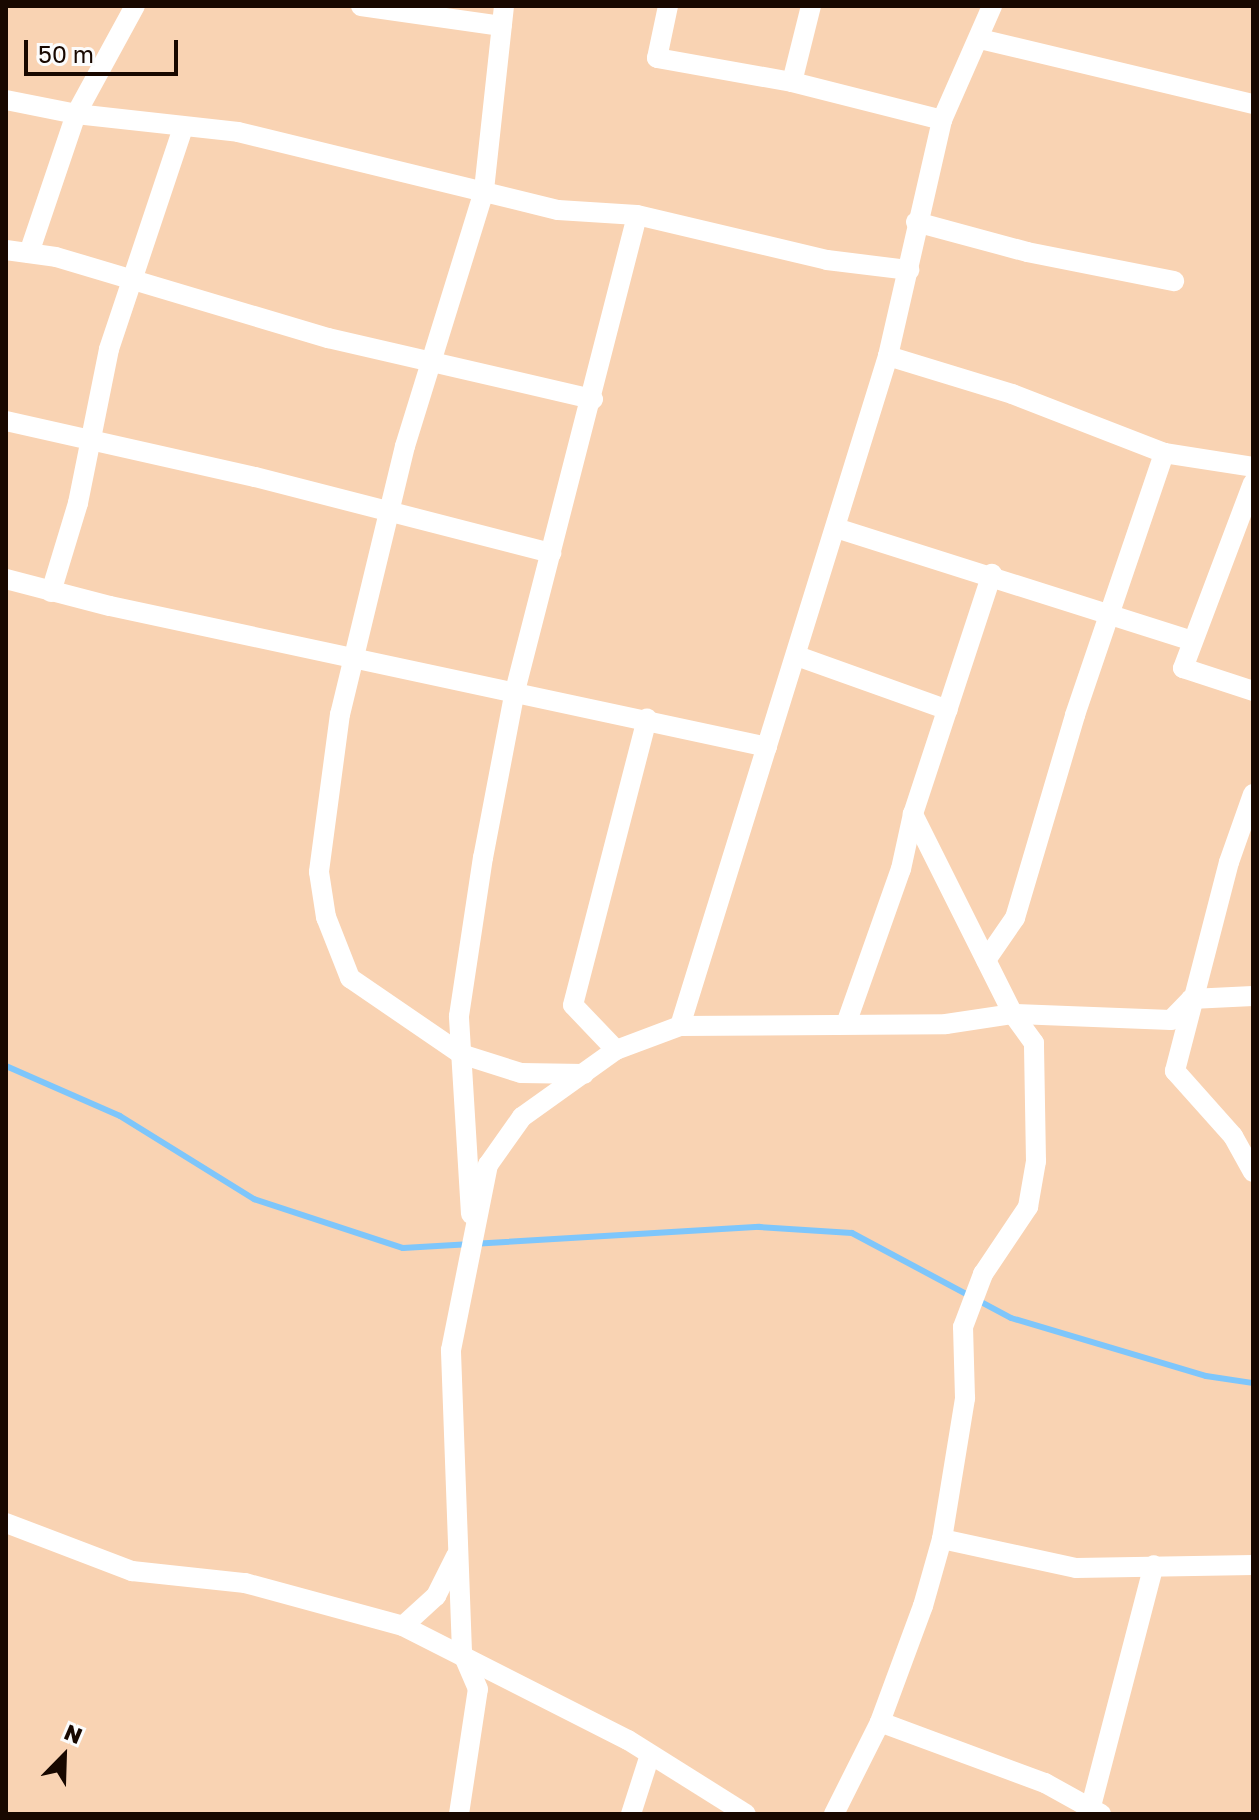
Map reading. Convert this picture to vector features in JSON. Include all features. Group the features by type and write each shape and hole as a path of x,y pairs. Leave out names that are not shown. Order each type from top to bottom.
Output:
{"street":[{"path":"29,253 76,114 135,6"},
{"path":"361,6 503,16 484,191 389,512 327,790 319,872 326,917 350,978 461,1054 521,1073 584,1074"},
{"path":"668,6 657,58 792,82 942,120"},
{"path":"792,82 811,6"},
{"path":"680,1026 888,356 909,270 916,222 942,120 992,6"},
{"path":"980,39 1253,104"},
{"path":"6,100 76,114 238,132 558,210 637,215 827,260 909,270"},
{"path":"51,592 78,503 109,349 134,283 183,128"},
{"path":"473,1242 459,1016 515,691 593,399 637,215"},
{"path":"916,222 1027,252 1174,281"},
{"path":"6,250 29,253 328,338 593,399"},
{"path":"888,356 1012,394 1164,453 1253,467"},
{"path":"6,421 551,553"},
{"path":"986,960 1015,918 1075,715 1111,619 1164,453"},
{"path":"1253,483 1183,668 1253,691"},
{"path":"836,528 992,574 1111,619 1192,641"},
{"path":"846,1024 901,869 913,814 992,574"},
{"path":"6,579 51,592 647,718 767,747"},
{"path":"797,656 948,710"},
{"path":"616,1050 573,1005 647,718"},
{"path":"1253,794 1191,999 1175,1071 1233,1136 1253,1172"},
{"path":"834,1814 880,1722 942,1539 965,1398 963,1327 983,1274 1028,1207 1036,1161 1034,1043 1013,1014 913,814"},
{"path":"459,1814 478,1689 462,1652 456,1556 459,1460 451,1350 488,1165 522,1117 616,1050 680,1026 946,1024 1013,1014 1171,1020 1191,999 1253,996"},
{"path":"6,1523 132,1571 245,1583 403,1626 462,1652 628,1740 649,1758 746,1814"},
{"path":"942,1539 1042,1564 1253,1565"},
{"path":"403,1626 436,1596 456,1556"},
{"path":"880,1722 1045,1783 1093,1812 1154,1565"},
{"path":"631,1814 649,1758"}],"waterway":[{"path":"6,1066 120,1116 254,1199 403,1248 759,1227 852,1233 1011,1318 1206,1376 1253,1383"}]}
